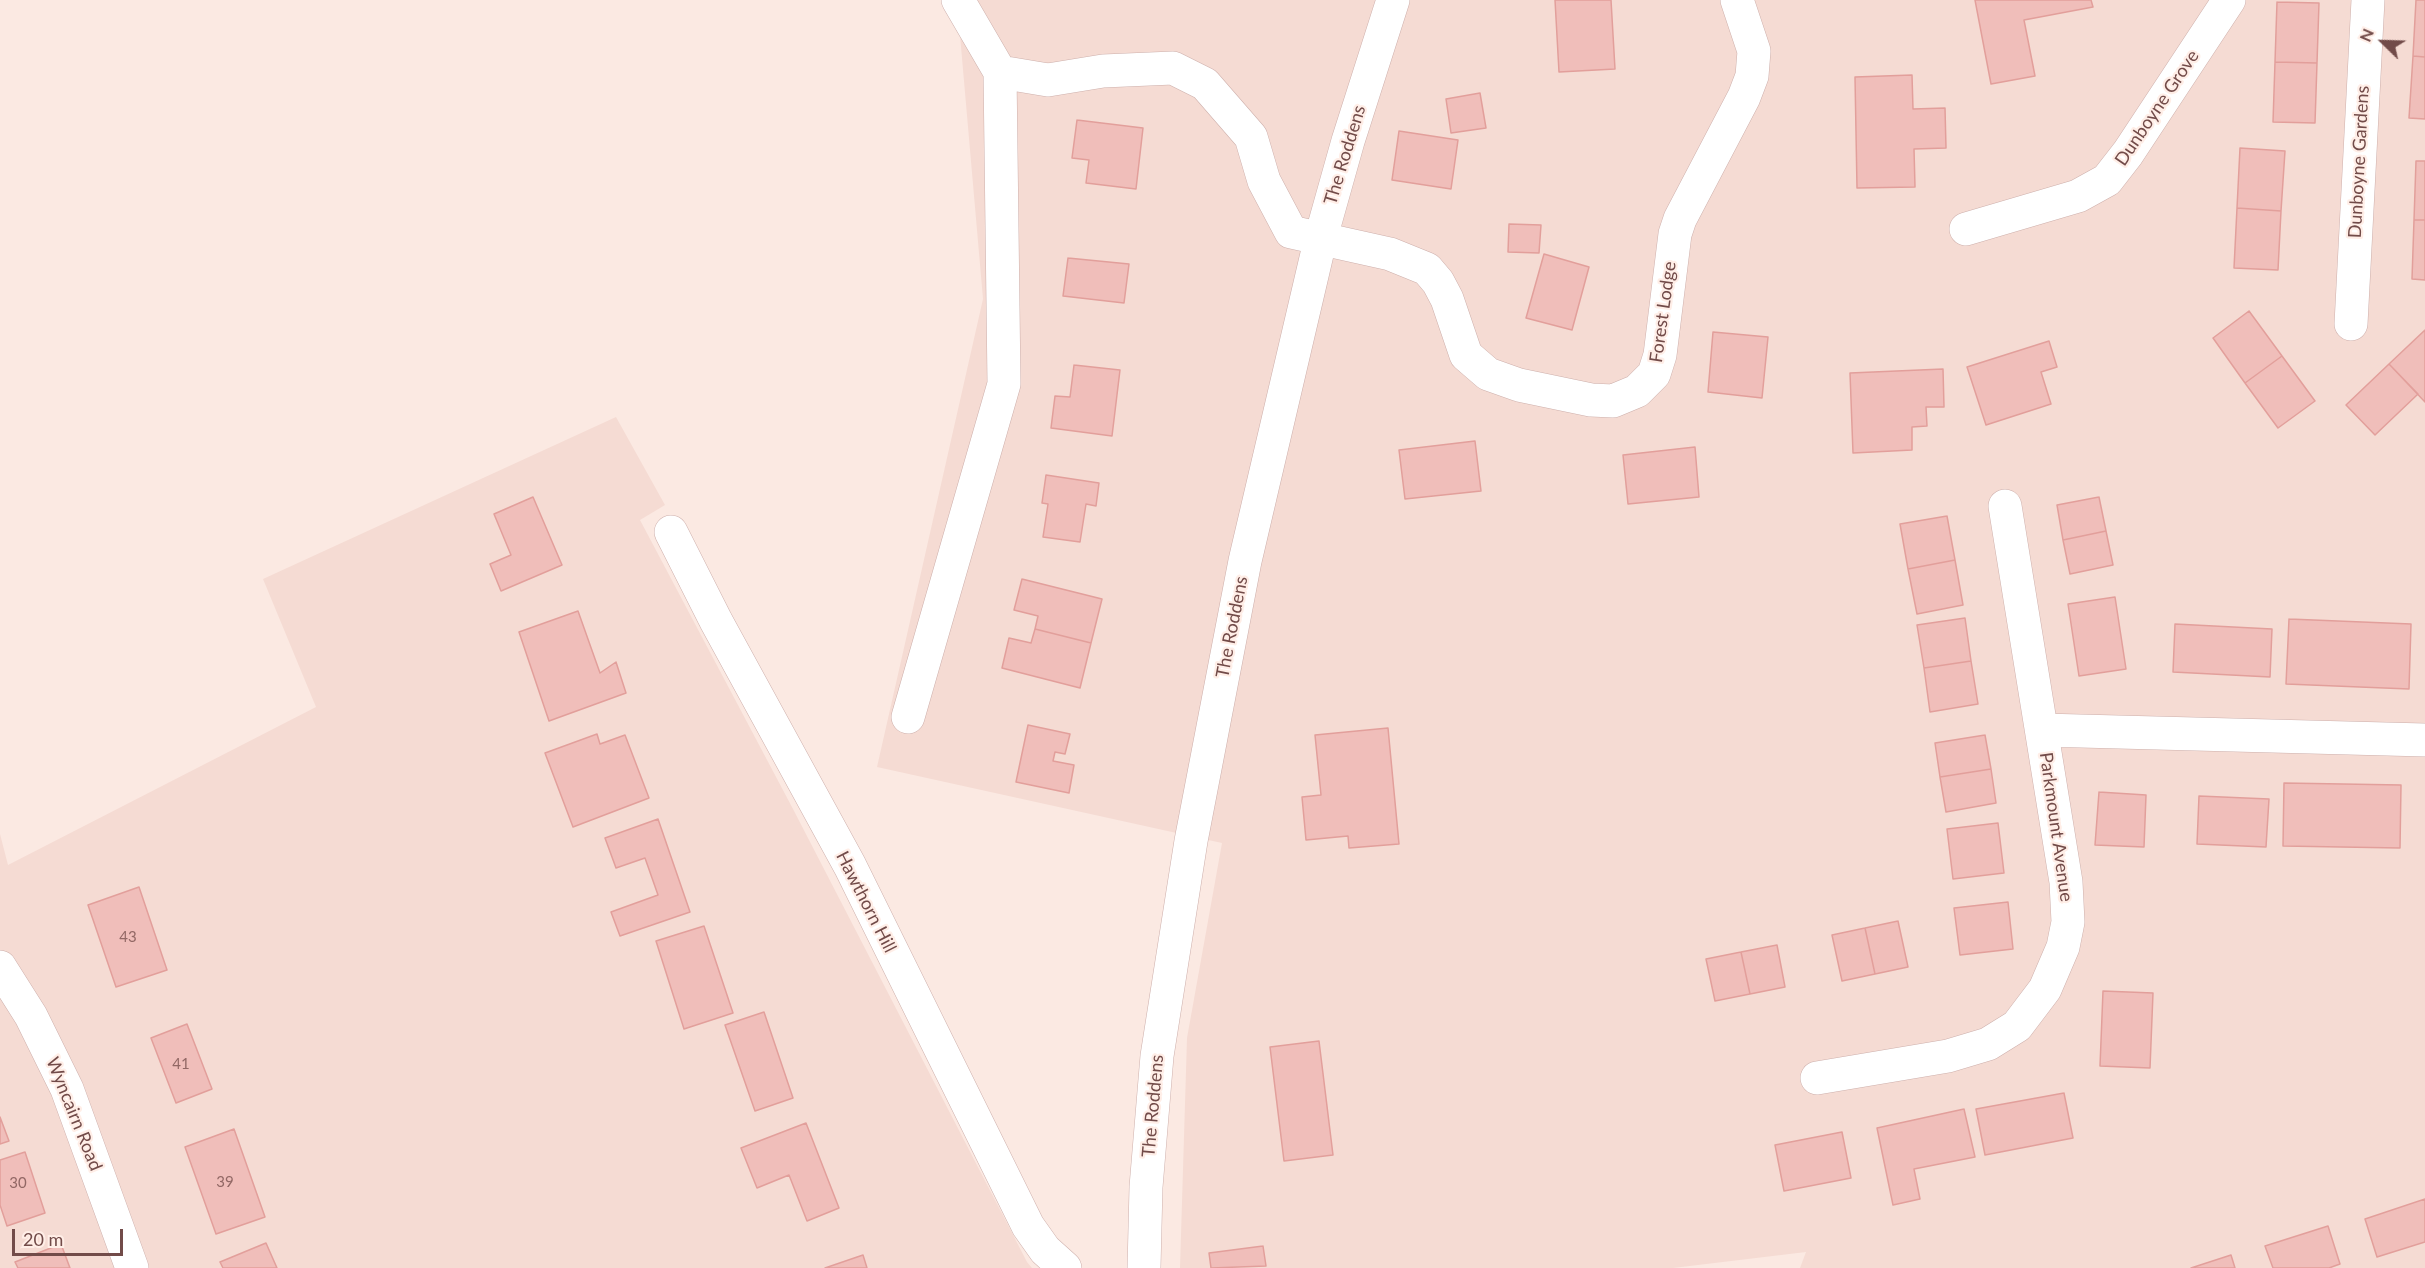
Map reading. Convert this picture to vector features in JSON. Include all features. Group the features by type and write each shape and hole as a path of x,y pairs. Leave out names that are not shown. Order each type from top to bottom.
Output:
{"street":[{"path":"908,717 1004,384 1000,72 958,0"},
{"name":"The Roddens","path":"1144,1268 1146,1187 1157,1056 1191,841 1245,561 1321,237 1348,141 1393,0"},
{"name":"Forest Lodge","path":"1000,72 1048,80 1103,71 1173,68 1205,84 1251,136 1264,181 1291,232 1398,256 1427,269 1447,298 1464,351 1473,363 1488,374 1513,384 1591,400 1613,401 1626,398 1646,384 1656,368 1661,348 1675,234 1680,219 1744,98 1752,76 1754,51 1737,0"},
{"name":"Dunboyne Grove","path":"1966,229 2078,196 2107,180 2128,153 2229,0"},
{"name":"Dunboyne Gardens","path":"2351,324 2368,0"},
{"name":"Parkmount Avenue","path":"1817,1078 1947,1056 1988,1044 2017,1026 2045,989 2063,947 2068,922 2066,882 2006,506"},
{"name":"Hawthorn Hill","path":"671,532 716,621 850,866 1028,1226 1045,1250 1065,1268"},
{"name":"Parkmount Avenue","path":"2042,730 2425,740"},
{"name":"Wyncairn Road","path":"0,967 30,1016 67,1089 132,1268"}],"shaded area":[{"path":"941,0 2425,0 2425,1268 1800,1268 1806,1252 1673,1268 1180,1268 1187,1038 1222,843 877,767 983,299 960,35"},
{"path":"616,417 665,505 640,520 1032,1268 0,1268 0,834 8,865 316,707 263,579"}],"building":[{"path":"1555,0 1611,0 1615,69 1559,72"},
{"path":"1975,0 2091,0 2093,7 2024,20 2035,76 1991,84"},
{"path":"2416,0 2425,0 2425,57 2413,56"},
{"path":"2277,2 2319,3 2317,63 2275,62"},
{"path":"2413,56 2425,57 2425,119 2409,118"},
{"path":"2275,62 2317,63 2315,123 2273,122"},
{"path":"1912,75 1913,109 1945,108 1946,148 1914,149 1915,187 1857,188 1855,77"},
{"path":"1480,93 1486,128 1451,133 1446,99"},
{"path":"1077,120 1143,128 1136,189 1086,183 1089,160 1072,158"},
{"path":"1399,131 1458,140 1451,189 1392,180"},
{"path":"2240,148 2285,151 2281,211 2237,208"},
{"path":"2416,161 2425,161 2425,220 2414,220"},
{"path":"2237,208 2281,211 2278,270 2234,268"},
{"path":"2414,220 2425,220 2425,280 2412,279"},
{"path":"1509,224 1541,225 1539,253 1508,252"},
{"path":"1544,254 1589,267 1572,330 1526,318"},
{"path":"1068,258 1129,264 1124,303 1063,296"},
{"path":"2249,311 2282,356 2245,383 2213,338"},
{"path":"2425,330 2425,402 2389,364"},
{"path":"1713,332 1768,337 1762,398 1708,392"},
{"path":"2049,341 2057,367 2041,372 2051,404 1986,425 1967,367"},
{"path":"2282,356 2315,401 2278,428 2245,383"},
{"path":"2389,364 2418,394 2375,435 2346,405"},
{"path":"1074,365 1120,370 1112,436 1051,428 1055,396 1070,397"},
{"path":"1943,369 1944,407 1926,407 1927,426 1912,427 1912,450 1853,453 1850,373"},
{"path":"1475,441 1481,491 1405,499 1399,450"},
{"path":"1695,447 1699,497 1628,504 1623,455"},
{"path":"1046,475 1099,483 1096,506 1086,504 1080,542 1043,537 1048,504 1042,503"},
{"path":"533,497 562,565 501,591 490,564 511,555 494,514"},
{"path":"2099,497 2106,531 2063,540 2057,505"},
{"path":"1947,516 1955,560 1908,569 1900,524"},
{"path":"2106,531 2113,565 2070,574 2063,540"},
{"path":"1955,560 1963,605 1917,614 1908,569"},
{"path":"1022,579 1102,599 1091,643 1035,629 1038,616 1014,610"},
{"path":"2115,597 2126,669 2079,676 2068,604"},
{"path":"578,611 600,673 616,662 626,693 549,721 519,632"},
{"path":"1965,618 1971,661 1924,668 1917,625"},
{"path":"2289,619 2411,624 2409,689 2286,684"},
{"path":"2175,624 2272,629 2270,677 2173,672"},
{"path":"1035,629 1091,643 1080,688 1002,668 1009,638 1031,643"},
{"path":"1971,661 1978,704 1930,712 1924,668"},
{"path":"1028,725 1070,734 1065,754 1055,752 1053,761 1074,765 1069,793 1016,782"},
{"path":"1388,728 1399,844 1349,848 1348,836 1306,840 1302,797 1321,795 1315,735"},
{"path":"597,734 600,744 625,735 649,798 573,827 545,753"},
{"path":"1985,735 1991,769 1940,777 1935,743"},
{"path":"1991,769 1996,803 1946,812 1940,777"},
{"path":"2284,783 2401,785 2400,848 2283,846"},
{"path":"2099,792 2146,795 2144,847 2095,845"},
{"path":"2199,796 2269,799 2266,847 2197,844"},
{"path":"658,819 690,912 620,936 611,912 658,895 645,858 616,868 605,838"},
{"path":"1998,823 2004,873 1953,879 1947,829"},
{"path":"139,887 167,970 116,987 88,905"},
{"path":"2008,902 2013,949 1960,955 1954,908"},
{"path":"1898,921 1908,967 1875,974 1865,928"},
{"path":"704,926 733,1013 684,1029 656,941"},
{"path":"1865,928 1875,974 1842,981 1832,935"},
{"path":"1777,945 1785,987 1750,994 1741,952"},
{"path":"1741,952 1750,994 1715,1001 1706,959"},
{"path":"2103,991 2153,993 2150,1068 2100,1066"},
{"path":"764,1012 793,1098 755,1111 725,1025"},
{"path":"187,1024 212,1089 176,1103 151,1038"},
{"path":"1319,1041 1333,1155 1284,1161 1270,1047"},
{"path":"2064,1093 2073,1138 1985,1155 1976,1109"},
{"path":"1964,1109 1975,1157 1914,1169 1920,1199 1893,1205 1877,1128"},
{"path":"0,1117 9,1141 0,1144"},
{"path":"806,1123 839,1208 807,1221 789,1175 757,1188 741,1148"},
{"path":"234,1129 265,1217 216,1234 185,1147"},
{"path":"1842,1132 1851,1178 1784,1191 1775,1145"},
{"path":"25,1152 45,1213 7,1226 0,1205 0,1160"},
{"path":"2425,1199 2425,1242 2377,1257 2365,1219"},
{"path":"2328,1226 2340,1264 2329,1268 2273,1268 2265,1246"},
{"path":"266,1243 277,1268 223,1268 220,1262"},
{"path":"61,1244 70,1268 18,1268 15,1262"},
{"path":"1263,1246 1266,1266 1211,1268 1209,1253"},
{"path":"863,1255 867,1268 825,1268"},
{"path":"2231,1255 2235,1268 2191,1268"}]}
